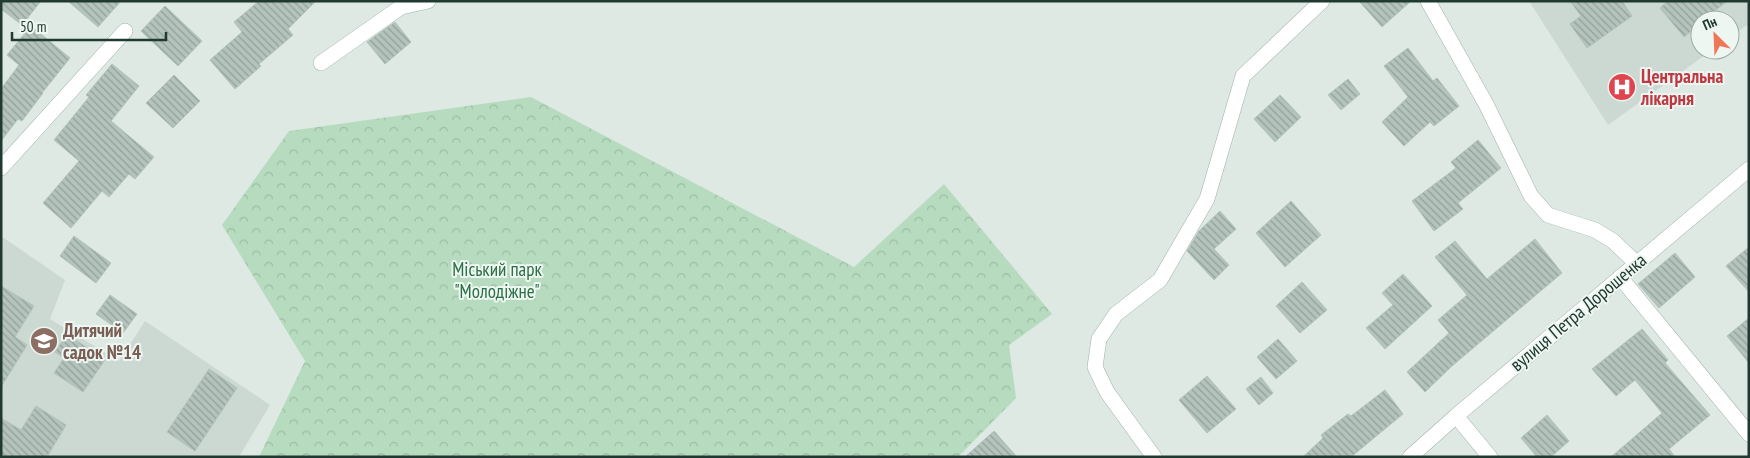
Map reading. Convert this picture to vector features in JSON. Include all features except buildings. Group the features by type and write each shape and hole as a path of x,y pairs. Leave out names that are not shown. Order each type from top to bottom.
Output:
{"street":[{"path":"321,63 401,6 428,1"},
{"path":"1154,457 1107,392 1095,367 1099,339 1116,314 1160,280 1208,199 1243,76 1322,1"},
{"path":"1428,1 1486,104 1531,196 1548,215 1595,230 1613,241 1636,263"},
{"path":"1,168 124,31"},
{"name":"вулиця Петра Дорошенка","path":"1410,457 1636,263 1749,169"},
{"path":"1620,278 1749,434"},
{"path":"1456,416 1490,457"}],"shaded area":[{"name":"Центральна лікарня","path":"1529,1 1749,1 1749,24 1740,30 1740,10 1690,10 1690,60 1698,60 1608,125"},
{"name":"Дитячий садок №14","path":"1,236 65,280 50,319 119,361 145,321 270,405 239,457 1,457"}],"green space":[{"name":"Міський парк \"Молодіжне\"","path":"531,97 854,267 944,184 1052,314 1009,345 1016,398 958,457 259,457 305,361 222,225 289,131"}],"place":[{"name":"Центральна лікарня","path":"1622,87"},
{"name":"Дитячий садок №14","path":"44,341"}]}
